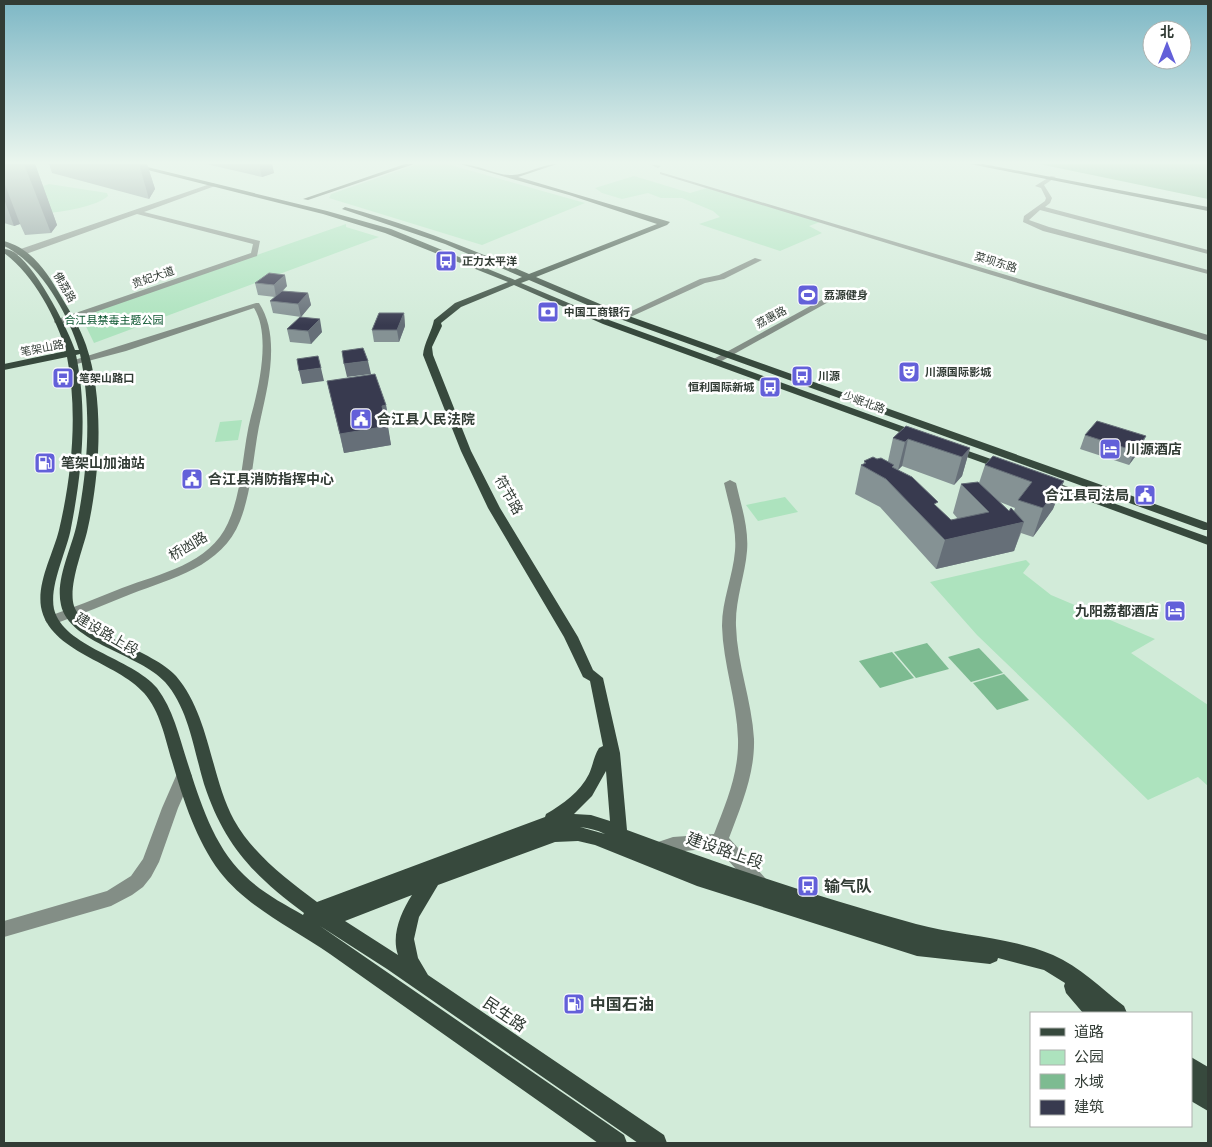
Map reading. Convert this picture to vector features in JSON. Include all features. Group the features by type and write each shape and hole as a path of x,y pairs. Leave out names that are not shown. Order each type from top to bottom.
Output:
{"main road":[{"name":"少岷北路","path":"347,218 399,235 606,322 924,438"},
{"name":"少岷北路","path":"373,218 413,229 623,317 1208,527"},
{"name":"符节路","path":"615,836 612,753 596,678 588,673 571,637 494,508 466,450 428,355 431,339 438,326 464,307 514,284 666,223 648,218"},
{"path":"388,231 402,226"},
{"path":"399,235 413,229"},
{"name":"佛荔路","path":"4,243 21,251 43,271 70,318 78,356"},
{"name":"佛荔路","path":"7,252 19,260 32,274 78,356"},
{"path":"491,273 508,268"},
{"path":"52,620 47,602 65,530 75,451 78,356"},
{"name":"笔架山路","path":"4,367 78,356"},
{"name":"建设路上段","path":"78,356 92,401 91,448 86,502 66,597 71,613 88,629 151,663 170,680 180,694 228,824 239,841 259,865 323,914"},
{"path":"942,444 1016,471"},
{"path":"1035,478 1208,541"},
{"name":"建设路上段","path":"52,620 70,640 134,674 150,690 163,714 206,836 239,881 264,901 306,927"},
{"name":"符节路","path":"588,673 587,679 604,752 615,836"},
{"path":"541,825 563,814 584,796 597,777 604,752"},
{"name":"建设路上段","path":"323,914 541,825 568,819 590,820 615,836 706,881 917,947 1020,960 1049,969 1061,976 1081,994 1094,1012"},
{"name":"建设路上段","path":"323,914 431,882 520,846 555,835 615,836 658,848 703,866 918,932 1021,954 1048,962 1062,970 1116,1012"},
{"path":"425,984 407,958 404,940 410,914 431,882"},
{"path":"323,914 306,927 616,1143"},
{"name":"民生路","path":"323,914 656,1143"},
{"path":"1192,1068 1208,1080"},
{"path":"1192,1089 1208,1101"}],"street":[{"path":"21,251 114,218"},
{"path":"7,252 21,251 121,218"},
{"name":"贵妃大道","path":"58,322 254,254 257,244 158,218"},
{"name":"菜坝东路","path":"809,218 1208,338"},
{"path":"1026,218 1025,221 1046,229 1208,272"},
{"path":"1076,218 1208,252"},
{"path":"623,317 704,281 721,277 758,260"},
{"name":"荔惠路","path":"715,361 838,294"},
{"name":"桥凼路","path":"52,620 188,566 216,548 227,534 242,503 251,437 260,401 264,371 265,332 262,318 256,305 123,350 78,356"},
{"path":"720,840 739,791 746,755 745,725 728,628 730,597 740,564 742,548 730,483"},
{"path":"4,929 111,898 127,891 144,874 152,861 168,811 184,776"},
{"path":"658,848 676,844 707,844 720,840"},
{"path":"720,840 760,884"}],"green space":[{"path":"393,218 549,218 482,245"},
{"path":"718,218 805,218 820,222 809,226 822,233 780,251 699,224"},
{"name":"合江县禁毒主题公园","path":"346,224 346,227 379,237 94,343 81,316"},
{"path":"242,420 238,440 215,442 220,422"},
{"path":"785,497 798,512 758,521 746,505"},
{"path":"1026,560 1030,564 1023,573 1051,595 1155,639 1131,653 1208,705 1208,786 1198,777 1148,800 977,635 930,582"}],"water":[{"path":"927,643 949,669 916,678 894,652"},
{"path":"979,648 1003,673 971,682 948,657"},
{"path":"892,652 914,678 880,688 859,661"},
{"path":"1004,674 1029,700 997,710 973,683"}],"building":[{"path":"269,273 285,275 274,285 255,283"},
{"path":"282,291 308,293 298,304 270,301"},
{"path":"379,313 404,313 397,330 372,330"},
{"path":"300,317 320,319 308,331 287,329"},
{"path":"363,348 368,361 344,364 342,351"},
{"path":"318,356 321,368 299,371 297,359"},
{"name":"合江县人民法院","path":"375,374 386,405 382,406 388,426 340,434 327,381"},
{"path":"1097,421 1146,436 1135,451 1085,435"},
{"path":"906,426 970,448 962,457 908,439 905,442 893,438"},
{"path":"993,456 1064,481 1043,508 1018,500 1032,482 985,465"},
{"path":"873,457 881,458 894,465 892,467 912,477 938,502 934,504 951,520 989,512 961,484 978,482 1009,511 1011,508 1024,522 945,540 886,479 861,465 866,463 864,461"}],"place":[{"name":"正力太平洋","path":"446,261"},
{"name":"荔源健身","path":"808,295"},
{"name":"中国工商银行","path":"548,312"},
{"name":"川源国际影城","path":"909,372"},
{"name":"川源","path":"802,376"},
{"name":"笔架山路口","path":"63,378"},
{"name":"恒利国际新城","path":"770,387"},
{"name":"合江县人民法院","path":"361,419"},
{"name":"川源酒店","path":"1110,449"},
{"name":"笔架山加油站","path":"45,463"},
{"name":"合江县消防指挥中心","path":"192,479"},
{"name":"合江县司法局","path":"1145,495"},
{"name":"九阳·荔都酒店","path":"1175,611"},
{"name":"输气队","path":"808,886"},
{"name":"中国石油","path":"574,1004"}]}
